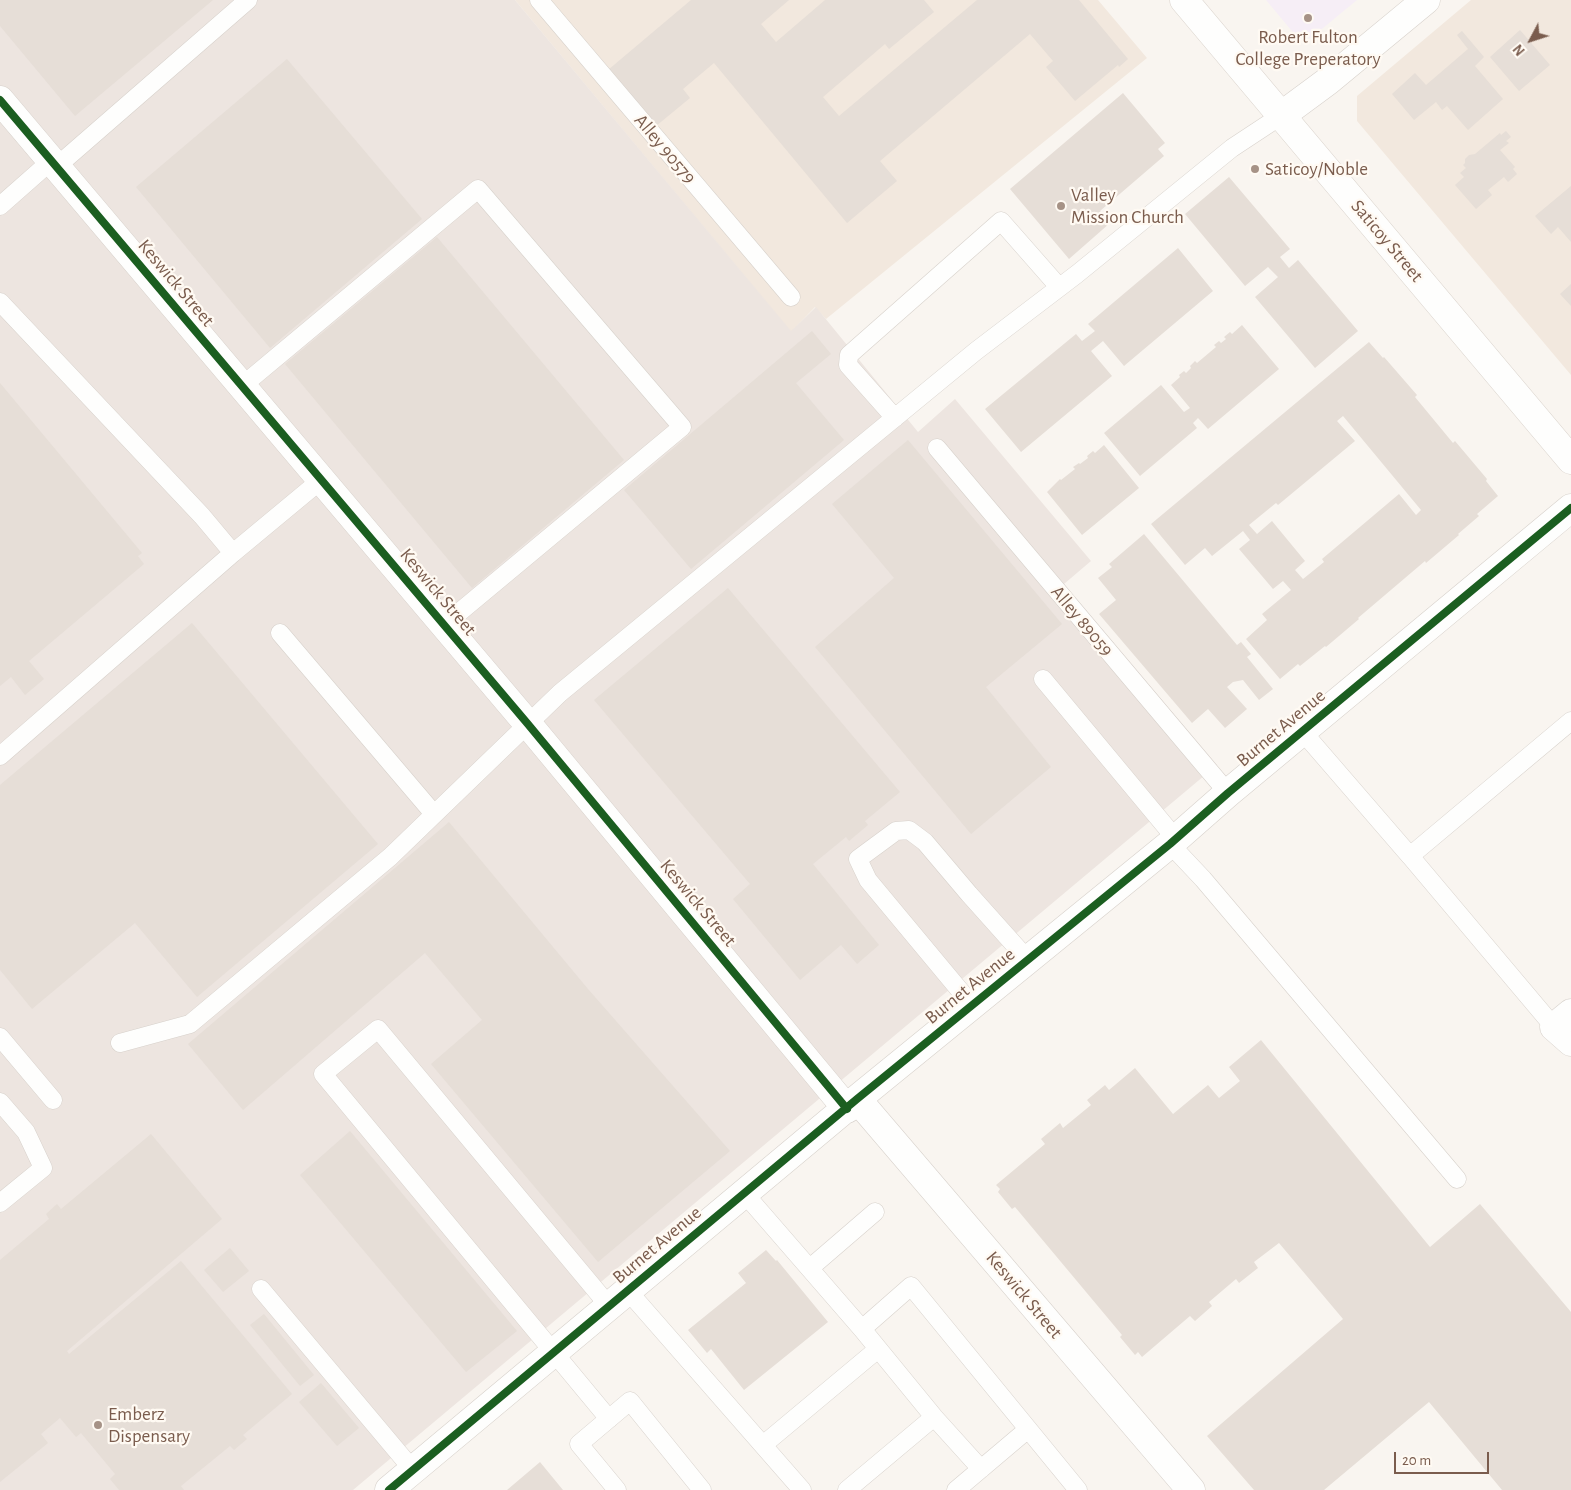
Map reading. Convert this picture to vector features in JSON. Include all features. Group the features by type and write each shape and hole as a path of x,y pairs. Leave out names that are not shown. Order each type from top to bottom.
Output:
{"street":[{"name":"Saticoy Street","path":"1184,0 1571,460"},
{"path":"1282,116 1328,81 1426,0"},
{"name":"Keswick Street","path":"0,100 852,1104 1191,1490"},
{"name":"Burnet Avenue","path":"389,1490 744,1193 1173,842 1228,793 1571,508"}],"lane":[{"path":"0,206 54,164 248,0"},
{"name":"Alley 90579","path":"539,0 791,297"},
{"path":"120,1043 190,1024 390,857 560,693 976,351 1232,148 1282,116"},
{"path":"242,386 478,189 682,427 444,625"},
{"path":"895,418 848,365 849,355 1001,221 1059,287"},
{"path":"0,302 202,516 233,553"},
{"name":"Alley 89059","path":"936,448 1228,793"},
{"path":"0,756 233,553 321,480"},
{"path":"280,633 434,814"},
{"path":"1043,679 1203,879 1457,1179"},
{"path":"1410,856 1571,721"},
{"path":"1302,731 1410,856 1565,1028"},
{"path":"972,1005 868,880 858,859 896,831 909,830 925,842 1028,960"},
{"path":"608,1418 323,1074 378,1029 619,1299 763,1445 802,1490"},
{"path":"0,1037 53,1100"},
{"path":"0,1102 26,1132 43,1168 0,1204"},
{"path":"744,1193 862,1329 934,1417 981,1469"},
{"path":"810,1268 875,1212"},
{"path":"862,1329 911,1286 1078,1490"},
{"path":"261,1289 413,1470"},
{"path":"763,1445 878,1349"},
{"path":"617,1490 579,1444 630,1401 702,1490"},
{"path":"847,1490 934,1417"},
{"path":"956,1490 1027,1430"}],"shaded area":[{"path":"0,0 515,0 791,331 816,307 918,432 955,399 1091,561 1064,584 1217,765 353,1490 0,1490"},
{"path":"515,0 1098,0 1147,58 826,319 815,307 791,332"},
{"name":"Robert Fulton College Preperatory","path":"1266,0 1357,0 1311,38 1296,36"},
{"path":"1471,0 1571,0 1571,375 1357,121 1357,96"}],"building":[{"path":"0,0 213,0 75,116 0,26"},
{"path":"691,0 789,0 761,24 776,42 825,0 924,0 934,12 889,49 885,44 823,97 839,116 977,0 1079,0 1128,59 1119,67 1118,65 1075,101 1046,67 1053,61 1030,34 880,161 897,181 847,223 714,63 683,89 690,98 656,126 608,70"},
{"path":"1520,30 1550,65 1519,91 1490,57"},
{"path":"1462,31 1484,57 1475,66 1503,99 1468,130 1447,106 1442,110 1436,102 1414,120 1392,94 1415,73 1426,85 1468,49 1457,35"},
{"path":"287,59 422,219 270,348 136,187"},
{"path":"1123,93 1165,143 1158,149 1164,156 1100,211 1110,223 1069,259 1010,189"},
{"path":"1506,131 1511,137 1506,141 1509,143 1500,150 1515,167 1513,169 1517,174 1508,182 1504,177 1488,190 1492,195 1476,209 1455,185 1464,177 1460,173 1466,168 1463,165 1465,159 1469,155 1475,154 1500,133 1501,135"},
{"path":"1229,177 1290,249 1280,257 1289,268 1298,260 1358,331 1315,368 1255,297 1278,277 1268,267 1245,286 1185,214"},
{"path":"1571,186 1571,242 1558,227 1551,234 1535,216"},
{"path":"437,237 624,460 472,588 285,364"},
{"path":"1178,248 1213,291 1124,366 1103,341 1091,351 1112,376 1021,452 985,409 1076,334 1082,341 1095,331 1088,324"},
{"path":"1571,284 1571,306 1560,294"},
{"path":"1242,325 1279,369 1208,429 1198,418 1193,423 1197,428 1140,476 1104,433 1161,385 1184,412 1190,408 1171,385 1180,377 1179,375 1184,371 1186,373 1191,368 1190,366 1195,361 1197,363 1216,347 1214,345 1219,341 1221,343 1226,339 1224,337 1230,332 1232,334"},
{"path":"812,331 831,354 796,383 844,440 691,569 624,490"},
{"path":"1369,342 1417,395 1415,397 1453,443 1455,441 1487,479 1486,481 1498,496 1477,514 1479,516 1459,535 1426,563 1425,561 1326,647 1300,666 1298,664 1280,679 1246,639 1267,620 1262,614 1291,590 1283,581 1273,589 1239,549 1250,540 1243,531 1212,556 1205,548 1185,565 1151,524","holes":["1343,416 1421,510 1416,515 1399,494 1322,559 1324,562 1303,579 1295,570 1305,561 1272,521 1257,534 1249,525 1276,503 1278,505 1355,441 1337,421"]},
{"path":"0,383 142,553 138,556 144,564 29,661 44,679 25,695 11,677 0,686"},
{"path":"908,440 1062,624 986,687 1051,767 971,834 815,647 894,578 832,504"},
{"path":"1104,445 1139,488 1082,535 1047,492 1060,479 1075,469 1073,467 1080,464 1093,451 1095,453"},
{"path":"1144,534 1237,645 1241,642 1251,654 1247,657 1273,689 1259,700 1243,680 1233,682 1227,687 1247,709 1225,728 1208,709 1192,723 1099,614 1116,600 1098,578 1112,567 1109,564"},
{"path":"728,588 900,792 865,821 868,825 849,841 846,837 813,864 879,945 857,964 841,945 800,980 733,899 750,884 594,700"},
{"path":"192,623 378,844 197,997 135,923 32,1009 0,970 0,785"},
{"path":"449,822 588,989 730,1151 598,1262 431,1064 482,1020 425,953 243,1110 188,1044"},
{"path":"1261,1040 1430,1247 1480,1204 1571,1312 1571,1490 1502,1490 1429,1402 1324,1490 1254,1490 1207,1436 1343,1319 1279,1243 1254,1262 1258,1268 1239,1283 1236,1279 1209,1302 1212,1306 1195,1321 1190,1316 1142,1357 1138,1352 1135,1355 1120,1337 1122,1335 1015,1207 1012,1209 998,1192 1000,1189 996,1185 1045,1144 1041,1139 1060,1123 1063,1128 1091,1105 1087,1100 1105,1085 1109,1090 1135,1068 1173,1114 1208,1085 1219,1098 1240,1081 1229,1067"},
{"path":"350,1131 517,1331 466,1372 300,1175"},
{"path":"151,1134 222,1219 67,1351 69,1354 181,1261 292,1394 243,1435 247,1439 234,1450 230,1446 181,1486 184,1490 119,1490 110,1479 115,1474 81,1433 76,1437 60,1418 41,1434 48,1443 0,1482 0,1260 49,1219 46,1214 57,1204 61,1209"},
{"path":"230,1248 249,1271 223,1292 204,1270"},
{"path":"766,1250 777,1260 828,1322 744,1390 711,1349 707,1353 688,1330 746,1283 738,1273"},
{"path":"264,1314 314,1375 300,1386 250,1325"},
{"path":"321,1383 359,1428 337,1446 299,1402"},
{"path":"540,1462 563,1490 507,1490"}],"cycle path":[{"path":"0,100 527,723 847,1109"},
{"path":"389,1490 857,1099 1170,844 1228,793 1571,508"}],"place":[{"name":"Robert Fulton College Preperatory","path":"1308,18"},
{"name":"Saticoy/Noble","path":"1255,169"},
{"name":"Valley Mission Church","path":"1061,206"},
{"name":"Emberz Dispensary","path":"98,1425"}]}
